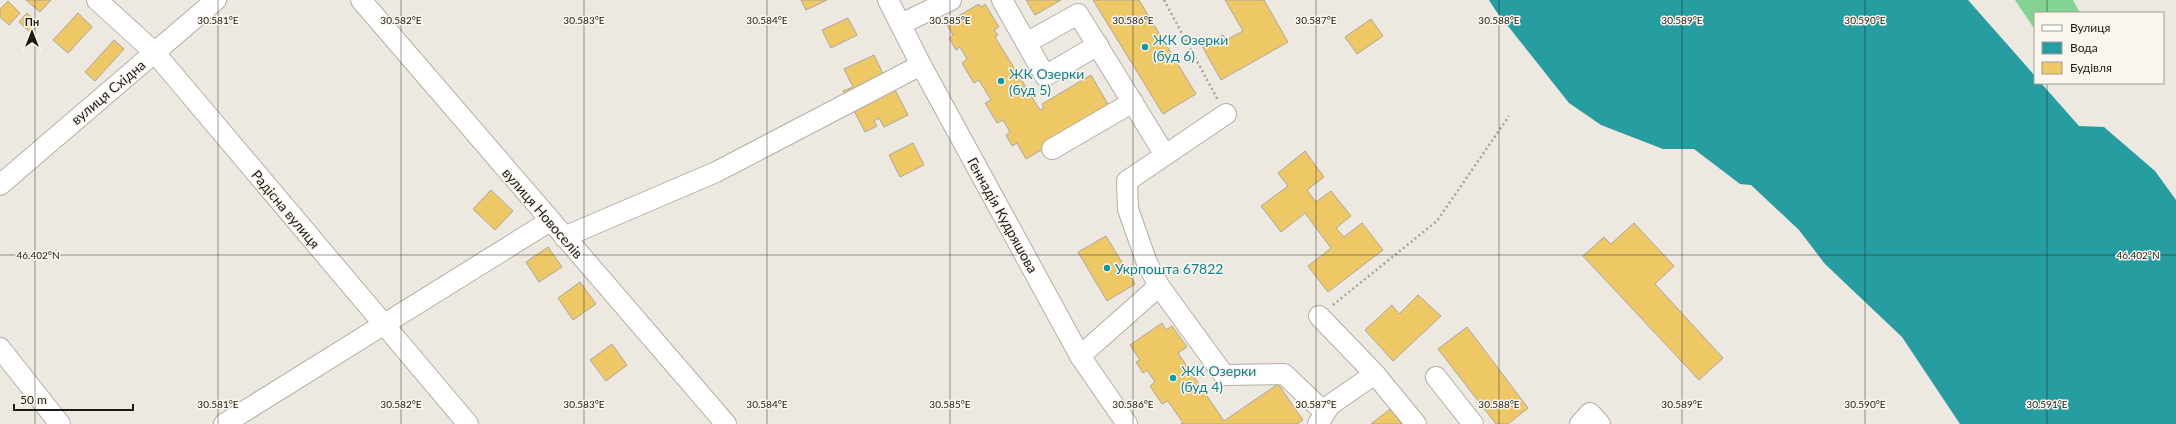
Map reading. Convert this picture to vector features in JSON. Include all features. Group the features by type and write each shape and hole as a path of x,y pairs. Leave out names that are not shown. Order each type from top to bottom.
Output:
{"street":[{"name":"Радісна вулиця","path":"97,0 155,52 382,324 468,424"},
{"name":"вулиця Східна","path":"2,179 216,0"},
{"name":"вулиця Новоселів","path":"362,0 550,221 726,424"},
{"name":"Геннадія Кудряшова","path":"888,0 921,65 1080,356 1127,424"},
{"path":"901,24 951,0"},
{"path":"1002,0 1045,76 1098,45"},
{"path":"1026,43 1078,14 1165,155"},
{"path":"564,237 716,172 921,65"},
{"path":"1052,149 1133,102"},
{"path":"1226,114 1127,181 1128,208 1147,263 1160,286 1224,375 1284,374 1321,418 1330,405 1375,374"},
{"path":"224,424 382,324 550,221"},
{"path":"1080,356 1160,286"},
{"path":"1319,316 1375,374 1416,424"},
{"path":"0,348 60,424"},
{"path":"1436,377 1473,424"},
{"path":"1580,424 1590,414 1600,424"}],"path":[{"path":"1164,0 1226,114"},
{"path":"1319,316 1437,221 1509,116"}],"green space":[{"path":"2015,0 2073,0 2079,12 2034,12 2034,28"}],"water":[{"path":"1489,0 1968,0 2034,75 2034,84 2042,84 2079,126 2104,127 2155,171 2176,200 2176,424 1960,424 1902,337 1825,264 1799,230 1751,185 1740,184 1694,149 1663,149 1601,125 1569,103 1496,11"}],"building":[{"path":"26,0 51,0 40,12"},
{"path":"801,0 827,0 806,10"},
{"path":"1026,0 1061,0 1035,15"},
{"name":"ЖК Озерки (буд 6)","path":"1093,0 1139,0 1196,94 1163,114"},
{"path":"1225,0 1264,0 1288,42 1221,80 1202,46 1223,35 1226,40 1243,31"},
{"path":"8,1 20,13 9,25 0,17 0,9"},
{"name":"ЖК Озерки (буд 5)","path":"979,4 981,7 985,4 999,27 994,30 998,35 995,37 1040,110 1044,108 1042,104 1091,75 1109,106 1080,127 1026,159 1017,143 1012,146 1006,135 1010,132 1003,120 997,123 985,103 991,100 979,80 974,83 962,63 967,59 960,47 956,50 949,38 953,35 946,23"},
{"path":"27,13 39,24 31,33 19,22"},
{"path":"78,13 92,27 68,53 53,40"},
{"path":"848,18 857,35 831,48 822,30"},
{"path":"1371,19 1383,36 1357,54 1345,37"},
{"path":"114,40 124,49 95,81 85,72"},
{"path":"874,55 885,78 848,100 843,91 853,87 844,69"},
{"path":"892,84 908,115 884,127 879,118 874,121 877,126 865,132 851,105"},
{"path":"913,143 924,165 900,177 889,155"},
{"path":"1305,151 1324,177 1307,190 1316,202 1331,191 1351,216 1336,228 1344,237 1362,223 1383,250 1328,292 1308,266 1331,248 1305,213 1281,232 1261,206 1288,186 1278,173"},
{"path":"491,190 513,211 495,230 473,209"},
{"path":"1634,223 1674,266 1655,284 1723,358 1699,380 1583,256 1604,237 1611,244"},
{"name":"Укрпошта 67822","path":"1106,236 1135,284 1107,301 1078,252"},
{"path":"548,247 562,267 539,282 526,262"},
{"path":"580,282 596,304 573,320 558,298"},
{"path":"1418,295 1441,316 1393,361 1365,330 1392,305 1399,314"},
{"name":"ЖК Озерки (буд 4)","path":"1162,323 1166,330 1172,326 1187,347 1178,353 1224,421 1278,384 1303,420 1297,424 1181,424 1183,423 1168,401 1162,404 1150,386 1155,382 1147,370 1143,373 1136,362 1140,360 1130,345"},
{"path":"1467,327 1528,408 1508,424 1496,424 1438,349"},
{"path":"612,344 627,365 606,381 590,360"},
{"path":"1390,409 1402,424 1371,424"}],"place":[{"name":"ЖК Озерки (буд 6)","path":"1145,47"},
{"name":"ЖК Озерки (буд 5)","path":"1001,81"},
{"name":"Укрпошта 67822","path":"1107,268"},
{"name":"ЖК Озерки (буд 4)","path":"1173,378"}]}
